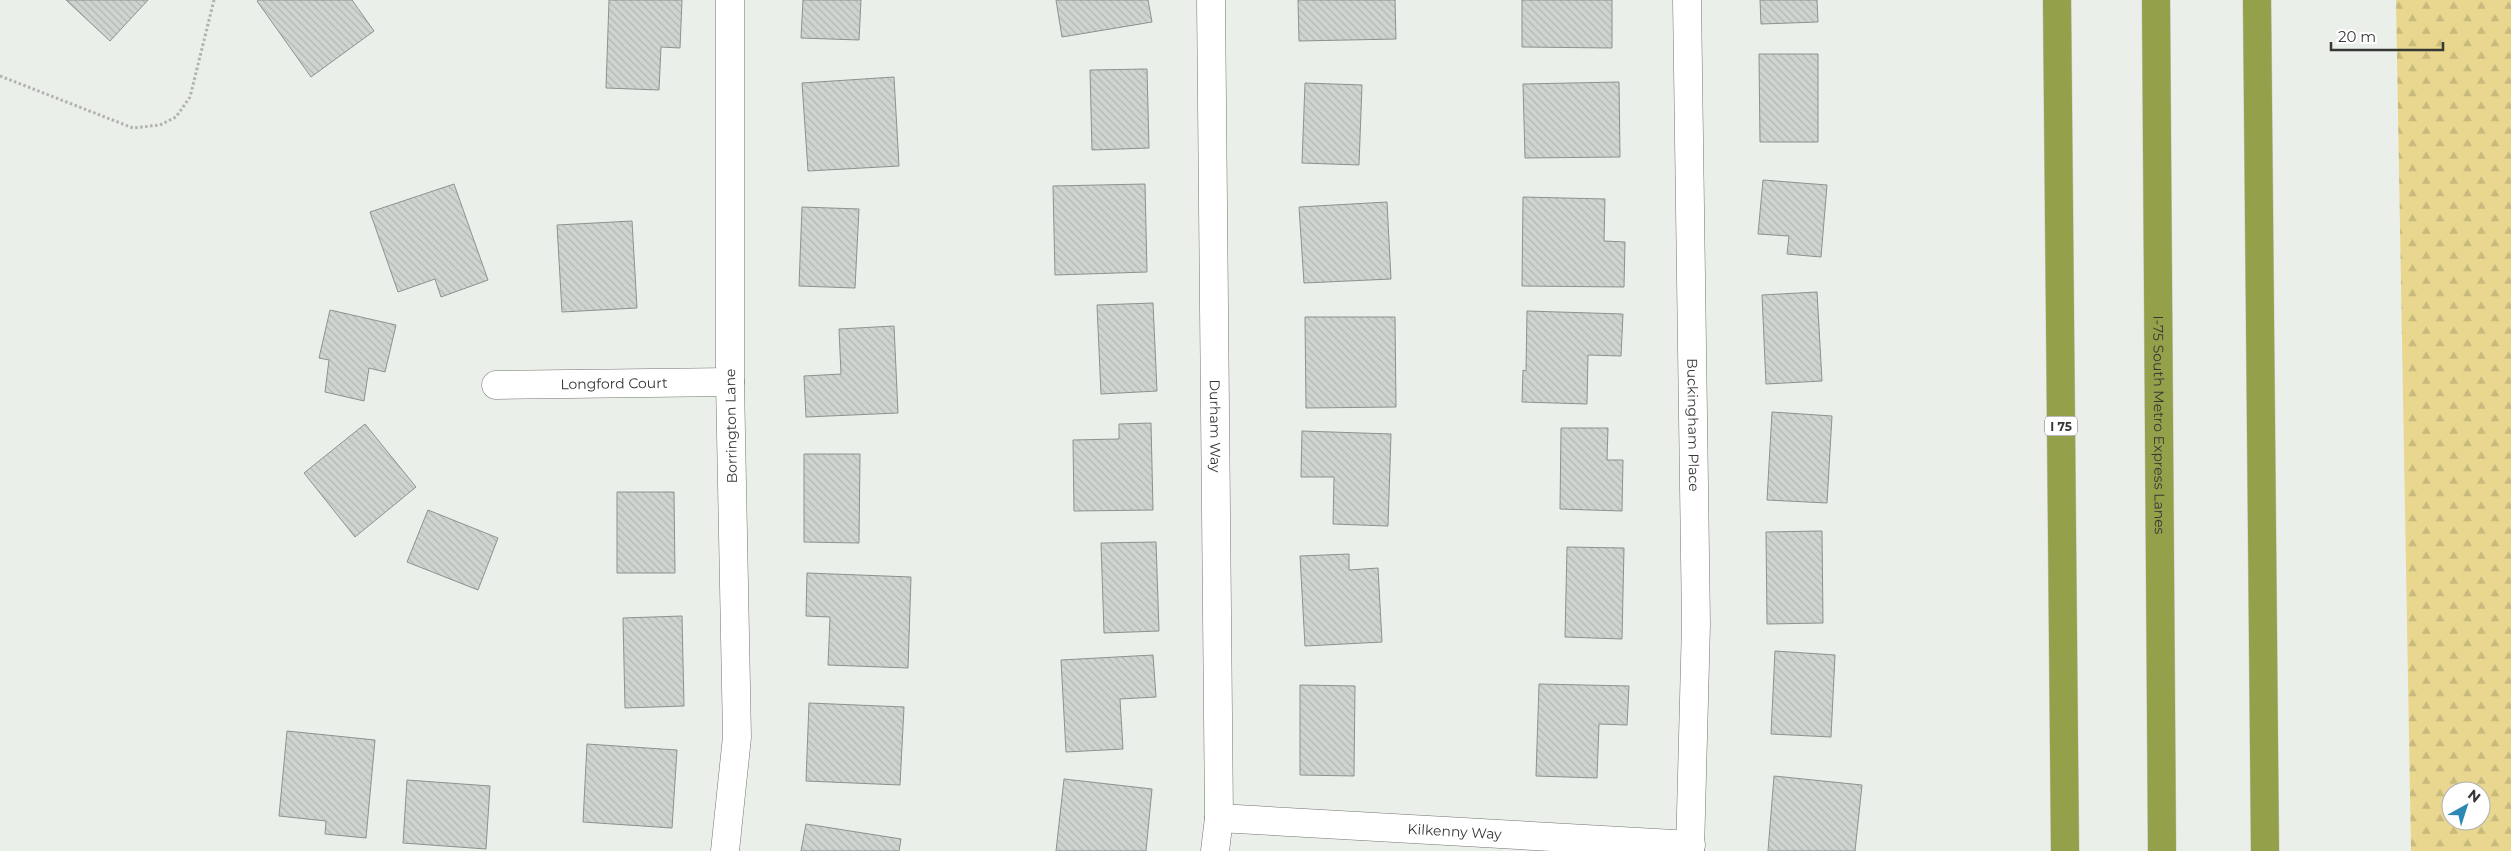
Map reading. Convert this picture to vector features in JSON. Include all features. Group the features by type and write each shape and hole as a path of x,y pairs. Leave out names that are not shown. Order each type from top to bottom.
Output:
{"highway":[{"name":"I 75","path":"2057,0 2065,851"},
{"name":"I-75 South Metro Express Lanes","path":"2156,0 2162,851"},
{"path":"2257,0 2265,851"}],"street":[{"name":"Borrington Lane","path":"725,851 737,737 730,382 730,0"},
{"name":"Durham Way","path":"1211,0 1219,818 1215,851"},
{"name":"Buckingham Place","path":"1687,0 1696,624 1690,848"},
{"name":"Longford Court","path":"496,385 730,382"},
{"name":"Kilkenny Way","path":"1219,818 1690,848"}],"path":[{"path":"0,76 133,128 160,125 176,117 190,97 214,0"}],"green space":[{"path":"2396,0 2511,0 2511,851 2411,851"}],"building":[{"path":"66,0 148,0 110,41"},
{"path":"352,0 374,31 311,77 257,1"},
{"path":"609,0 682,0 680,48 661,47 659,90 606,88"},
{"path":"803,0 861,0 859,40 801,38"},
{"path":"1056,0 1148,0 1152,22 1062,37"},
{"path":"1298,0 1395,0 1396,39 1299,41"},
{"path":"1522,0 1612,0 1612,48 1522,47"},
{"path":"1760,0 1817,0 1818,22 1761,24"},
{"path":"1759,54 1818,54 1818,142 1760,142"},
{"path":"1147,69 1149,148 1092,150 1090,70"},
{"path":"894,77 899,166 808,171 802,83"},
{"path":"1619,82 1620,157 1525,158 1523,84"},
{"path":"1305,83 1362,85 1359,165 1302,163"},
{"path":"1763,180 1827,185 1821,257 1787,254 1789,236 1758,234"},
{"path":"454,184 488,280 441,297 435,279 398,292 370,212"},
{"path":"1145,184 1147,272 1055,275 1053,186"},
{"path":"1523,197 1605,199 1604,241 1625,242 1624,287 1522,286"},
{"path":"1387,202 1391,279 1304,283 1299,207"},
{"path":"802,207 859,209 855,288 799,286"},
{"path":"632,221 637,308 562,312 557,225"},
{"path":"1817,292 1822,381 1766,384 1762,295"},
{"path":"1153,303 1157,391 1101,394 1097,305"},
{"path":"330,310 396,325 385,372 369,368 364,401 325,392 329,360 319,358"},
{"path":"1527,311 1623,314 1621,356 1588,355 1587,404 1522,402 1523,370 1526,371"},
{"path":"1305,317 1395,317 1396,407 1306,408"},
{"path":"894,326 898,413 806,417 804,376 841,374 839,329"},
{"path":"1772,412 1832,416 1827,503 1767,500"},
{"path":"1151,423 1153,510 1074,511 1073,440 1119,439 1119,424"},
{"path":"365,424 416,487 355,537 304,473"},
{"path":"1561,428 1608,428 1607,460 1623,460 1622,511 1560,509"},
{"path":"1302,431 1391,434 1388,526 1333,524 1334,477 1301,477"},
{"path":"804,454 860,454 859,543 804,542"},
{"path":"617,492 674,492 675,573 617,573"},
{"path":"428,510 498,538 478,590 407,562"},
{"path":"1822,531 1823,623 1767,624 1766,532"},
{"path":"1156,542 1159,631 1104,633 1101,543"},
{"path":"1567,547 1624,548 1622,639 1565,637"},
{"path":"1349,554 1349,570 1378,568 1382,642 1305,646 1300,556"},
{"path":"807,573 911,577 908,668 828,665 830,617 806,616"},
{"path":"682,616 684,706 625,708 623,618"},
{"path":"1775,651 1835,655 1831,737 1771,734"},
{"path":"1153,655 1156,697 1120,699 1123,749 1066,752 1061,660"},
{"path":"1539,684 1629,686 1627,725 1599,724 1597,778 1536,776"},
{"path":"1300,685 1355,686 1354,776 1300,775"},
{"path":"809,703 904,707 900,785 806,781"},
{"path":"287,731 375,740 366,838 325,834 326,821 279,816"},
{"path":"587,744 677,750 672,828 583,822"},
{"path":"1774,776 1862,785 1855,851 1768,851"},
{"path":"1064,779 1152,789 1146,851 1056,851"},
{"path":"407,780 490,786 486,849 403,843"},
{"path":"806,824 901,839 899,851 801,851"}]}
